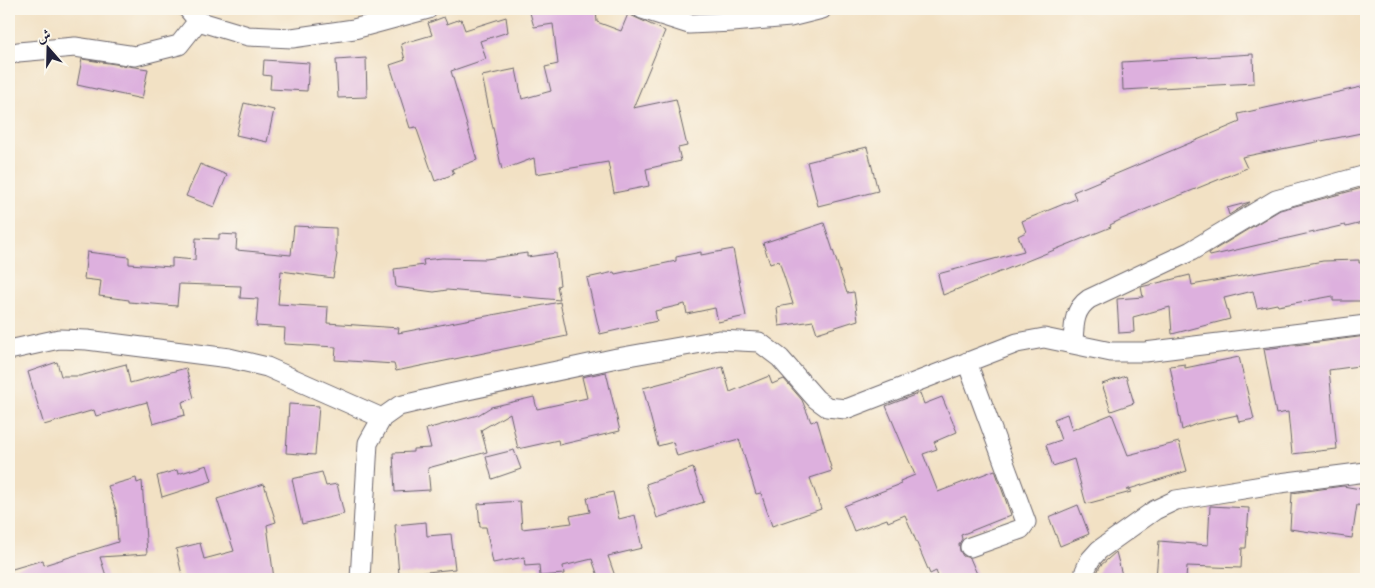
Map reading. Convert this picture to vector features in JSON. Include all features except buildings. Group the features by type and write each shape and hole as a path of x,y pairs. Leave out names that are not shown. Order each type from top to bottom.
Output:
{"street":[{"path":"9,55 18,52 75,47 135,56 179,45 193,15 248,36 292,38 354,29 428,9"},
{"path":"642,9 690,24 790,17 822,9"},
{"path":"1073,344 1075,314 1080,305 1088,299 1191,251 1276,200 1366,175"},
{"path":"360,579 368,444 382,418 399,406 617,358 719,340 759,342 780,358 816,399 827,407 846,409 1017,343 1044,338 1111,352 1145,352 1366,325"},
{"path":"9,350 59,339 87,340 229,358 268,367 382,418"},
{"path":"968,362 1026,522 1020,529 970,547"},
{"path":"1086,579 1085,571 1090,560 1098,550 1155,510 1176,500 1271,484 1366,472"}]}
